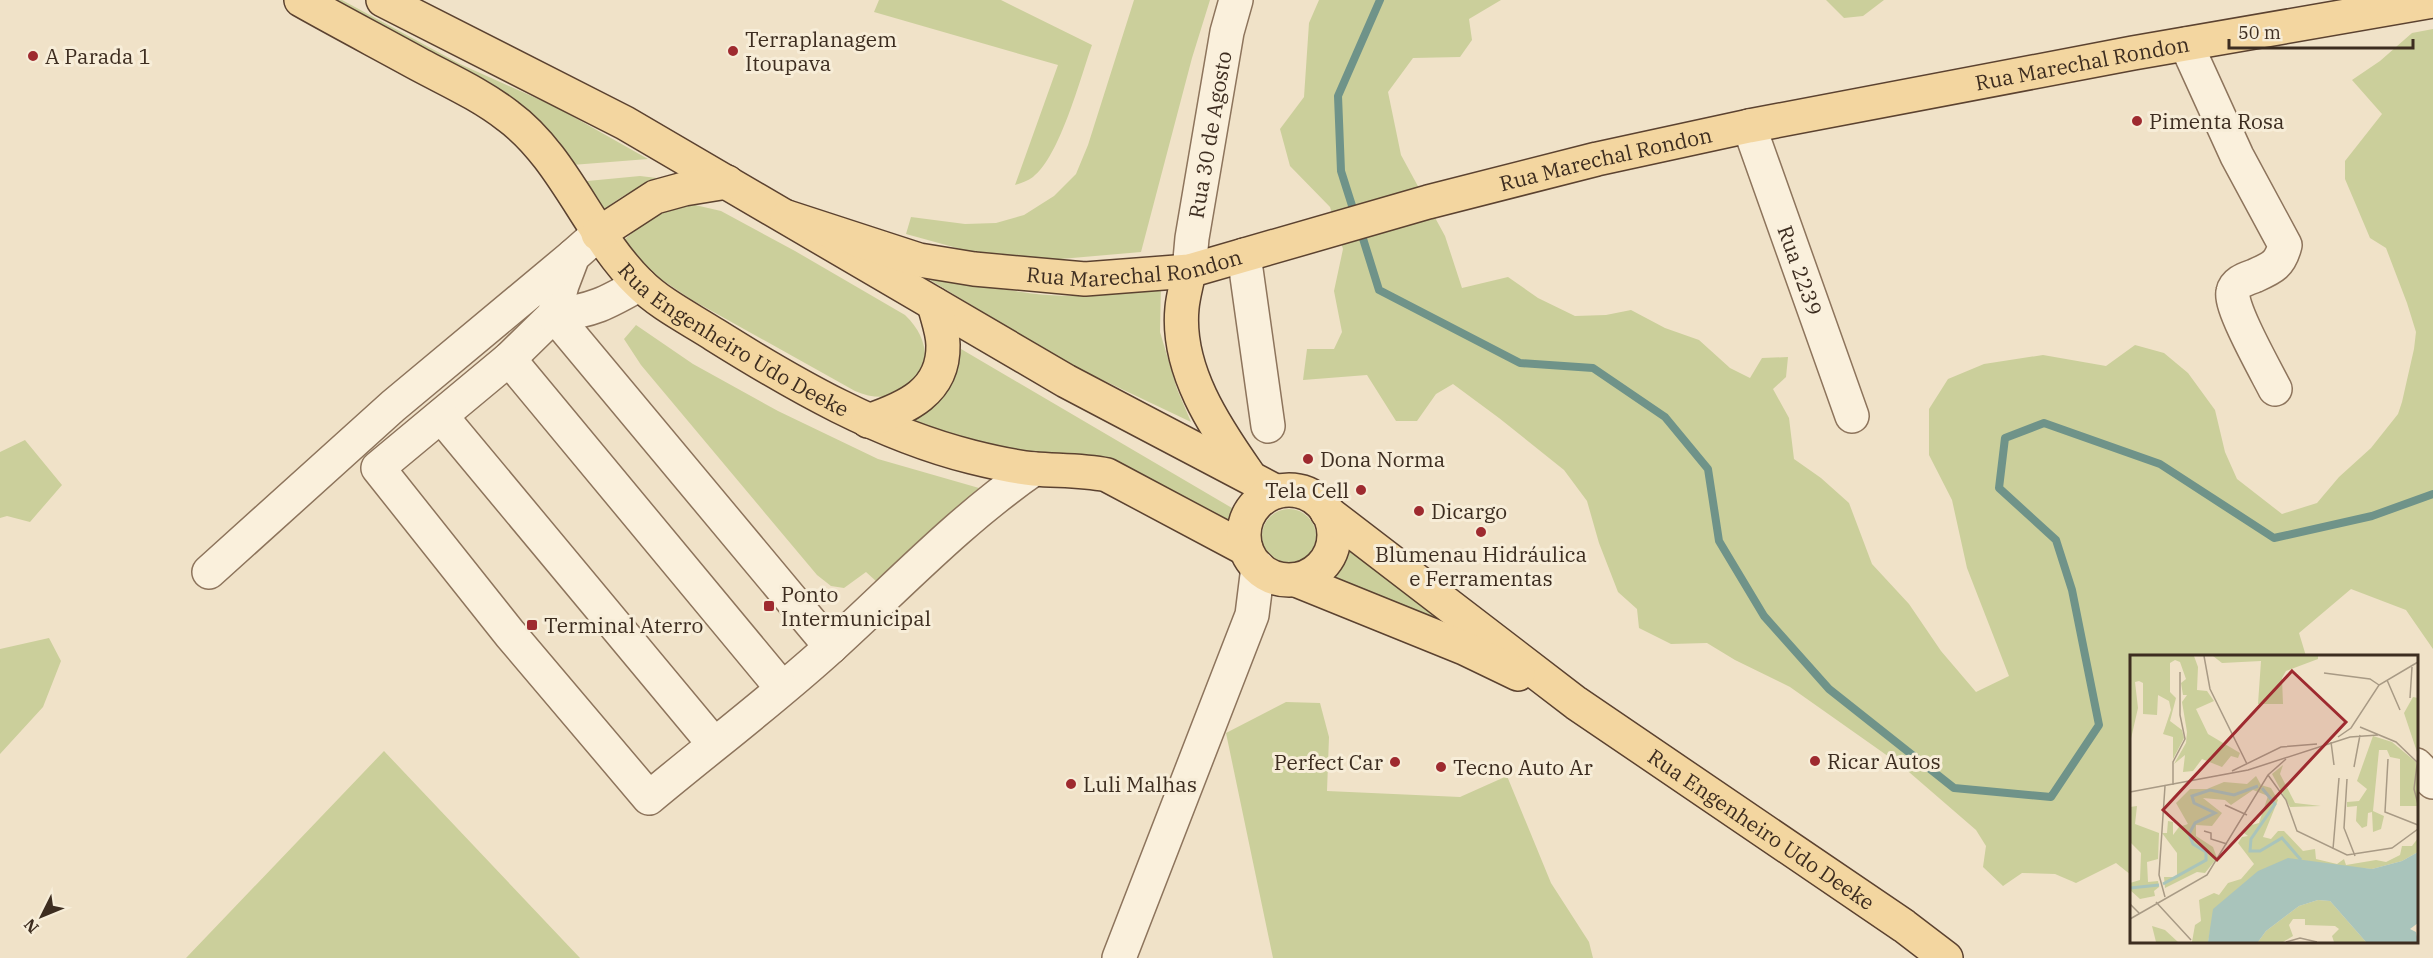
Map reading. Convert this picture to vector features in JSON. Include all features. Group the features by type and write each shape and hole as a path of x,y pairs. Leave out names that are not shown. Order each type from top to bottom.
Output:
{"main road":[{"name":"Rua Engenheiro Udo Deeke","path":"301,0 474,93 510,117 542,149 598,234 640,284 681,314 809,390 868,421 955,452 1034,469 1085,471 1107,475 1271,569 1392,621 1464,648 1576,703"},
{"path":"382,0 625,123 1066,381 1262,484 1306,495 1327,512 1334,526 1334,548 1322,568 1312,574 1271,569 1243,528 1255,506 1262,484"},
{"name":"Rua Marechal Rondon","path":"787,217 919,260 974,269 1085,279 1189,271 1428,202 1597,159 1749,126 2186,44 2433,1"},
{"path":"598,234 655,197 684,189 727,182"},
{"path":"1189,271 1182,310 1185,352 1199,393 1220,434 1262,484"},
{"path":"868,421 897,411 920,396 938,377 944,344 934,304"},
{"name":"Rua Engenheiro Udo Deeke","path":"1327,512 1576,703 1904,926 1946,958"}],"street":[{"name":"Rua 30 de Agosto","path":"1189,271 1192,238 1227,32 1236,0"},
{"path":"2186,44 2237,156 2285,246 2281,259 2269,269 2240,282 2233,289 2232,298 2247,334 2275,389"},
{"name":"Rua 2239","path":"1749,126 1852,416"},
{"path":"209,572 393,406 598,234"},
{"path":"1244,255 1268,426"},
{"path":"573,256 562,285 555,315 509,359 378,468 510,634 649,798 831,648 927,555 998,494 1034,469"},
{"path":"555,315 586,311 640,284"},
{"path":"555,315 831,648"},
{"path":"509,359 782,688"},
{"path":"441,416 714,744"},
{"path":"1119,958 1251,615 1271,569"},
{"path":"2418,767 2433,782"}],"green space":[{"path":"325,0 342,0 460,64 556,107 648,159 572,165 559,141 521,105"},
{"path":"879,0 1001,0 1092,45 1060,135 1043,167 1033,177 1015,185 1058,65 874,12"},
{"path":"1134,0 1210,0 1192,58 1141,252 1049,260 975,253 906,234 911,217 965,224 996,223 1024,215 1054,196 1076,174 1088,145"},
{"path":"1319,0 1501,0 1469,19 1472,40 1460,57 1413,58 1388,92 1401,155 1445,236 1462,288 1508,277 1538,298 1575,316 1606,315 1631,310 1665,328 1699,340 1730,368 1750,378 1762,358 1788,357 1786,377 1773,389 1789,418 1794,459 1821,478 1849,503 1872,564 1909,604 1941,651 1976,692 2009,676 1967,568 1952,500 1929,455 1929,409 1948,379 1984,364 2043,355 2106,366 2135,345 2164,353 2188,373 2215,410 2225,452 2237,479 2282,514 2317,503 2339,477 2371,448 2398,414 2416,332 2386,248 2370,238 2345,179 2345,161 2382,114 2352,80 2380,61 2412,33 2433,29 2433,649 2406,610 2351,589 2299,633 2306,655 2130,655 2130,874 2116,863 2076,883 2055,874 2022,873 2003,886 1983,867 1986,846 1976,830 1902,766 1790,687 1735,660 1707,643 1671,644 1639,628 1637,609 1618,592 1599,543 1587,501 1564,470 1453,384 1436,394 1417,421 1396,421 1367,375 1303,380 1307,349 1334,349 1342,332 1334,291 1343,249 1330,207 1290,166 1280,129 1304,97 1309,23"},
{"path":"1826,0 1884,0 1863,16 1844,18"},
{"path":"640,176 665,179 629,193 612,203 597,216 577,182"},
{"path":"695,205 721,211 905,315 919,332 924,349 924,365 918,379 907,389 892,396 874,396 855,391 692,300 646,269 622,242 655,217"},
{"path":"907,266 987,286 1049,295 1105,294 1161,285 1160,332 1177,389 1191,422 1069,364"},
{"path":"636,325 693,364 778,411 878,459 979,488 877,582 866,572 844,588 831,586 817,575 641,365 624,339"},
{"path":"961,349 1232,508 1228,522 1018,454 908,422 945,393 954,375"},
{"path":"25,440 62,485 30,522 7,516 0,518 0,452"},
{"path":"1289,509 1299,511 1308,517 1314,526 1316,536 1314,546 1308,555 1299,561 1289,563 1279,561 1270,555 1264,546 1262,536 1264,526 1270,517 1279,511"},
{"path":"1351,546 1455,626 1326,583 1345,560"},
{"path":"49,638 61,661 43,707 0,754 0,649"},
{"path":"1286,702 1320,703 1329,737 1327,791 1460,797 1507,776 1551,883 1589,942 1593,958 1273,958 1226,733"},
{"path":"384,751 580,958 186,958"}],"waterway":[{"path":"1355,215 1341,171 1338,96 1380,0"},
{"path":"1360,229 1379,290 1520,363 1593,368 1665,417 1708,469 1719,541 1764,616 1829,689 1954,788 2051,797 2099,725 2072,590 2056,540 1999,488 2005,438 2044,423 2160,464 2274,538 2372,516 2433,494"}],"place":[{"name":"Terraplanagem Itoupava","path":"733,51"},
{"name":"A Parada 1","path":"33,56"},
{"name":"Pimenta Rosa","path":"2137,121"},
{"name":"Dona Norma","path":"1308,459"},
{"name":"Tela Cell","path":"1361,490"},
{"name":"Dicargo","path":"1419,511"},
{"name":"Blumenau Hidráulica e Ferramentas","path":"1481,532"},
{"name":"Ponto Intermunicipal","path":"769,606"},
{"name":"Terminal Aterro","path":"532,625"},
{"name":"Ricar Autos","path":"1815,761"},
{"name":"Perfect Car","path":"1395,762"},
{"name":"Tecno Auto Ar","path":"1441,767"},
{"name":"Luli Malhas","path":"1071,784"}]}
